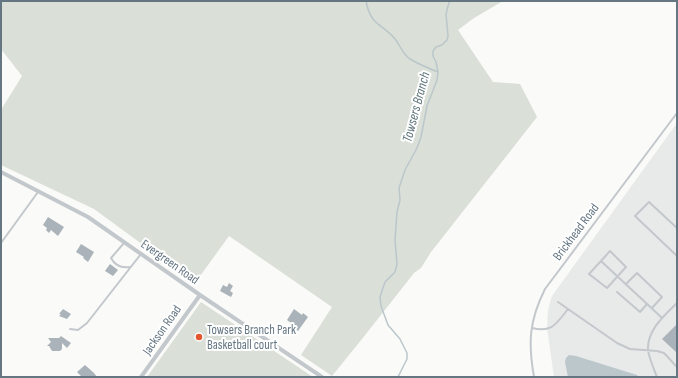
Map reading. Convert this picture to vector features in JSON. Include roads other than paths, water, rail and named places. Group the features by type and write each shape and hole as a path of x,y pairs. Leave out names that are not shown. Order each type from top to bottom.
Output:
{"street":[{"name":"Evergreen Road","path":"1,172 88,217 322,377"},
{"name":"Jackson Road","path":"141,377 200,295"}],"lane":[{"name":"Brickhead Road","path":"534,377 530,346 532,328 537,306 544,289 677,113"},
{"path":"1,243 38,192"},
{"path":"677,228 649,202 636,216 677,256"},
{"path":"124,243 111,258 114,264 120,267 131,266"},
{"path":"610,251 626,267 618,277 607,288 589,274 610,251"},
{"path":"70,329 78,330 87,324 141,254"},
{"path":"600,261 662,318"},
{"path":"626,284 637,273 662,297 652,308"},
{"path":"617,292 640,312 647,304"},
{"path":"558,302 623,347 664,353 677,367"},
{"path":"657,377 648,350 652,332 662,318 677,303"},
{"path":"532,328 546,330 552,328 568,309"}],"waterway":[{"path":"366,1 371,16 395,39 408,57 413,61 438,72"},
{"name":"Towsers Branch","path":"398,377 407,359 407,353 400,339 388,325 381,306 380,297 385,282 395,272 397,264 395,240 397,212 400,200 399,188 405,170 421,137 427,106 437,80 438,72 433,51 436,47 442,45 447,40 446,14 450,1"}],"place":[{"name":"Towsers Branch Park Basketball court","path":"199,337"}]}
